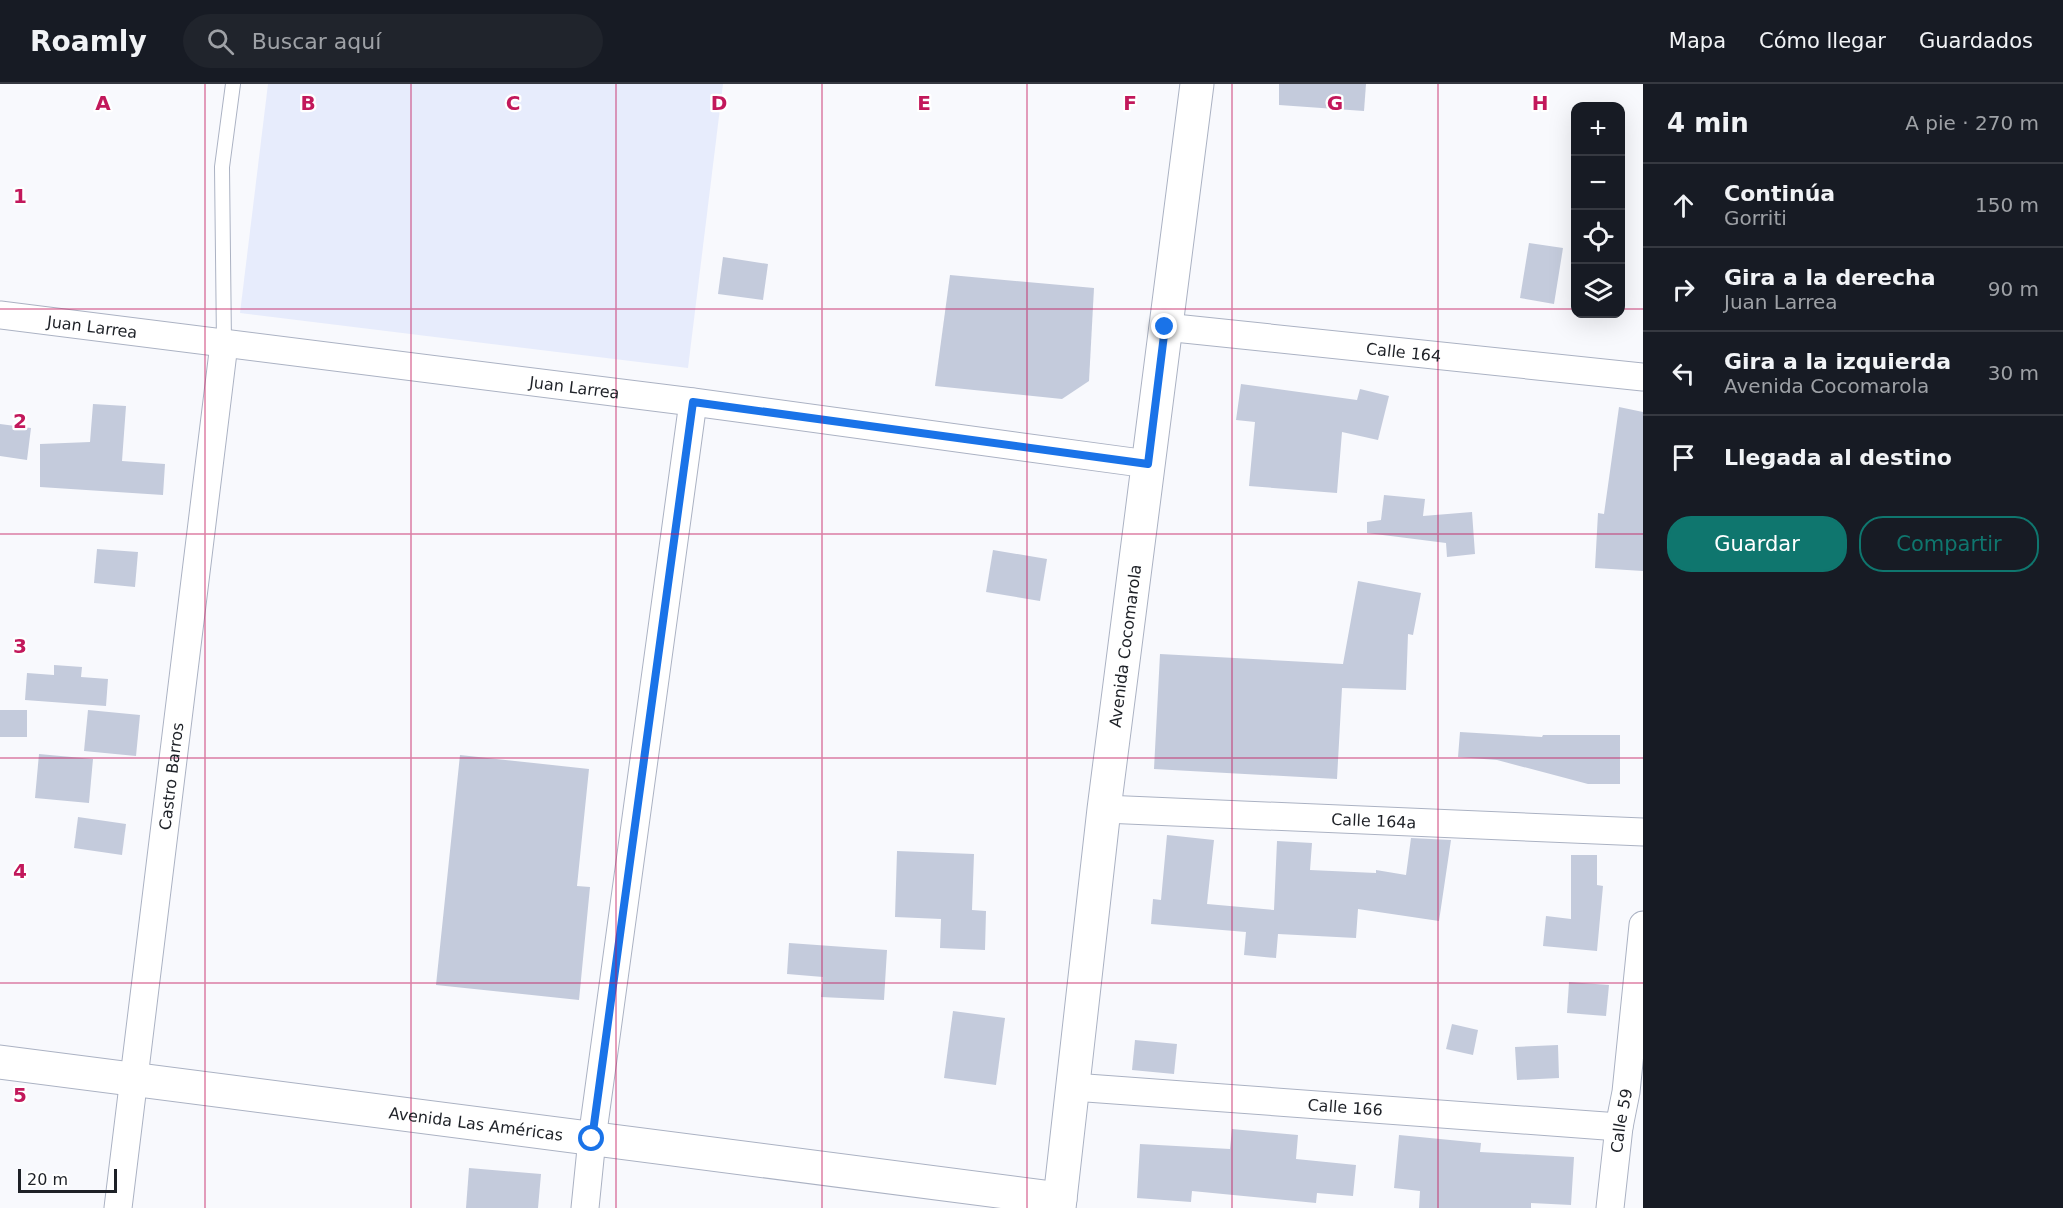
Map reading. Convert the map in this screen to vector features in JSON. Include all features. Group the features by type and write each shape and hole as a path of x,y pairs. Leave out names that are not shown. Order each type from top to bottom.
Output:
{"main road":[{"name":"Avenida Cocomarola","path":"1059,1203 1104,809 1197,84"},
{"name":"Avenida Las Américas","path":"0,1062 592,1139 1059,1203"}],"street":[{"name":"Juan Larrea","path":"0,315 693,402 1148,464"},
{"name":"Calle 164","path":"1165,327 1643,377"},
{"name":"Castro Barros","path":"118,1208 224,344"},
{"path":"585,1208 592,1139 693,402"},
{"name":"Calle 164a","path":"1104,809 1643,832"},
{"name":"Calle 59","path":"1610,1208 1619,1127 1634,1093 1643,925"},
{"name":"Calle 166","path":"1073,1087 1619,1127"}],"lane":[{"path":"224,344 222,167 233,84"}],"shaded area":[{"path":"268,84 723,84 688,368 240,313"}],"building":[{"path":"1279,84 1366,84 1364,111 1279,105"},
{"path":"1529,243 1563,248 1554,304 1520,298"},
{"path":"723,257 768,264 763,300 718,294"},
{"path":"950,275 1094,288 1089,381 1062,399 935,386"},
{"path":"1241,384 1357,400 1360,389 1389,396 1378,440 1342,432 1337,493 1249,486 1255,422 1236,420"},
{"path":"93,404 126,406 122,461 165,464 163,495 40,487 40,444 90,442"},
{"path":"1619,407 1643,412 1643,571 1595,568 1598,513 1604,514"},
{"path":"0,424 31,428 27,460 0,456"},
{"path":"1384,495 1425,499 1423,516 1472,512 1475,554 1447,557 1446,543 1367,533 1367,522 1381,520"},
{"path":"97,549 138,552 135,587 94,583"},
{"path":"993,550 1047,559 1040,601 986,592"},
{"path":"1358,581 1421,593 1413,635 1408,634 1406,690 1342,688 1337,779 1154,769 1160,654 1343,664"},
{"path":"54,665 82,667 81,677 108,679 106,706 25,700 27,673 54,675"},
{"path":"0,710 27,710 27,737 0,737"},
{"path":"88,710 140,715 136,756 84,751"},
{"path":"1460,732 1542,737 1543,735 1620,735 1620,784 1588,784 1497,760 1458,757"},
{"path":"39,754 93,759 89,803 35,798"},
{"path":"460,755 589,769 577,886 590,887 579,1000 436,985"},
{"path":"78,817 126,824 122,855 74,848"},
{"path":"1167,835 1214,840 1207,904 1274,910 1277,841 1312,843 1310,870 1376,873 1376,870 1406,875 1411,838 1451,840 1439,921 1358,909 1356,938 1278,934 1276,958 1244,955 1246,932 1151,924 1153,899 1161,900"},
{"path":"897,851 974,854 972,910 986,911 985,950 940,948 941,919 895,917"},
{"path":"1571,855 1597,855 1597,885 1603,886 1597,951 1543,946 1546,916 1571,919"},
{"path":"789,943 887,950 884,1000 821,997 823,977 787,974"},
{"path":"1569,982 1609,985 1606,1016 1567,1013"},
{"path":"953,1011 1005,1018 996,1085 944,1078"},
{"path":"1452,1024 1478,1030 1473,1055 1446,1049"},
{"path":"1135,1040 1177,1044 1174,1074 1132,1070"},
{"path":"1558,1045 1559,1078 1517,1080 1515,1047"},
{"path":"1232,1129 1298,1135 1296,1159 1356,1165 1353,1196 1317,1193 1316,1203 1192,1191 1191,1202 1137,1198 1140,1144 1230,1149"},
{"path":"1399,1135 1481,1143 1480,1152 1574,1157 1571,1205 1531,1203 1531,1208 1419,1208 1420,1191 1394,1188"},
{"path":"469,1168 541,1174 538,1208 466,1208"}],"route":[{"path":"592,1139 693,402 1148,464 1165,327"}]}
